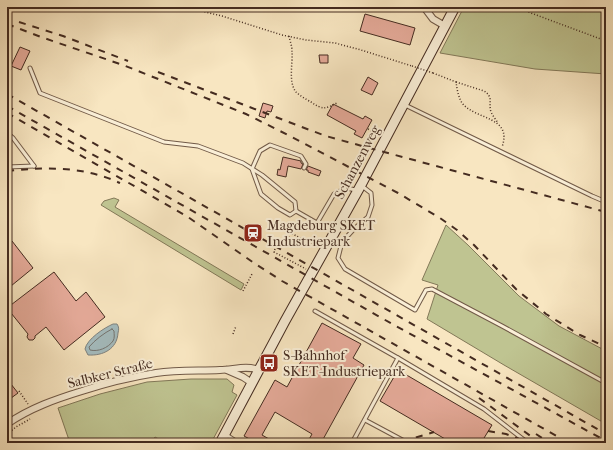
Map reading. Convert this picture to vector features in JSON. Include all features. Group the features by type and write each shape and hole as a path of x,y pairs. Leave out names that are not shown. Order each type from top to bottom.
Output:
{"main road":[{"name":"Schanzenweg","path":"220,443 258,370 360,188 455,7"}],"street":[{"path":"424,7 433,19 445,26"},
{"name":"Salbker Straße","path":"7,424 14,419 33,413 55,400 96,386 157,372 226,370 252,367 258,370"},
{"name":"Salbker Straße","path":"226,370 243,377 252,383"}],"lane":[{"path":"30,68 40,93 164,142 198,146 244,163 262,175 295,202 296,211"},
{"path":"404,104 606,202"},
{"path":"7,133 34,166 7,167"},
{"path":"296,211 290,215 278,208 261,194 252,169 260,150 270,145 301,156 306,164 304,168"},
{"path":"296,211 317,223 334,194 346,188 360,188 371,193 372,205 368,217 342,242 338,258 345,269 415,310 426,290 432,289 606,383"},
{"path":"314,311 398,358 484,409 528,443"},
{"path":"352,443 398,358"},
{"path":"365,420 408,443"},
{"path":"224,434 239,443"}],"path":[{"path":"184,7 222,16 289,36 306,40 336,43 412,66 484,91 488,93 491,110 503,131 504,140 500,151"},
{"path":"524,7 523,10 606,41"},
{"path":"289,36 292,51 292,84 296,92 316,106 322,108 327,108 337,102"},
{"path":"456,82 459,96 463,104 498,124"},
{"path":"368,129 379,136"},
{"path":"284,245 291,233 319,249"},
{"path":"276,249 274,252 307,270"},
{"path":"242,291 252,274"},
{"path":"233,334 236,326"},
{"path":"7,434 33,413 20,391"}],"green space":[{"path":"464,7 606,7 606,74 535,69 440,53"},
{"path":"114,198 119,200 115,207 244,284 241,290 101,205 104,201"},
{"path":"446,225 519,296 559,326 606,351 606,424 427,319 438,285 422,280"},
{"path":"191,379 227,379 234,385 232,392 237,395 211,443 166,443 155,437 151,443 70,443 58,408 100,394 147,382"}],"water":[{"path":"113,324 117,324 119,329 117,339 112,347 104,353 88,355 85,349 89,341 101,331"}],"building":[{"path":"365,14 415,28 410,45 360,31"},
{"path":"20,47 30,51 21,70 11,66"},
{"path":"319,55 328,55 328,63 320,63"},
{"path":"368,77 378,83 372,95 361,90"},
{"path":"263,103 273,106 271,112 267,111 265,118 259,116"},
{"path":"333,104 363,119 365,116 372,120 362,138 354,134 356,131 327,115"},
{"path":"283,157 301,161 303,164 301,169 288,166 286,177 277,175 278,169 280,170"},
{"path":"308,166 321,171 319,176 308,172 308,170 306,170"},
{"path":"12,241 33,268 11,286 7,281 7,245"},
{"path":"54,272 76,301 86,292 105,317 64,350 46,327 35,336 33,340 29,340 27,337 28,334 7,308"},
{"path":"322,323 361,344 353,358 364,365 321,443 307,443 312,434 275,412 262,435 276,443 257,443 244,436 275,380 287,387"},
{"path":"398,370 492,425 481,443 452,443 380,401"},
{"path":"7,379 18,393 7,401"}],"railway":[{"path":"19,22 63,36 128,61"},
{"path":"7,24 123,65 246,114 398,193 457,230 474,245 516,289 546,314 580,335 606,347"},
{"path":"158,72 326,136 606,212"},
{"path":"7,94 606,434"},
{"path":"7,106 394,325 606,441"},
{"path":"7,113 188,217 282,281 569,443"},
{"path":"7,171 65,169 92,173 120,183"},
{"path":"479,398 540,443"},
{"path":"488,431 506,434 530,443"},
{"path":"403,443 434,432"},
{"path":"536,434 550,443"}],"place":[{"name":"Magdeburg SKET Industriepark","path":"253,233"},
{"name":"S-Bahnhof SKET-Industriepark","path":"269,363"}]}
